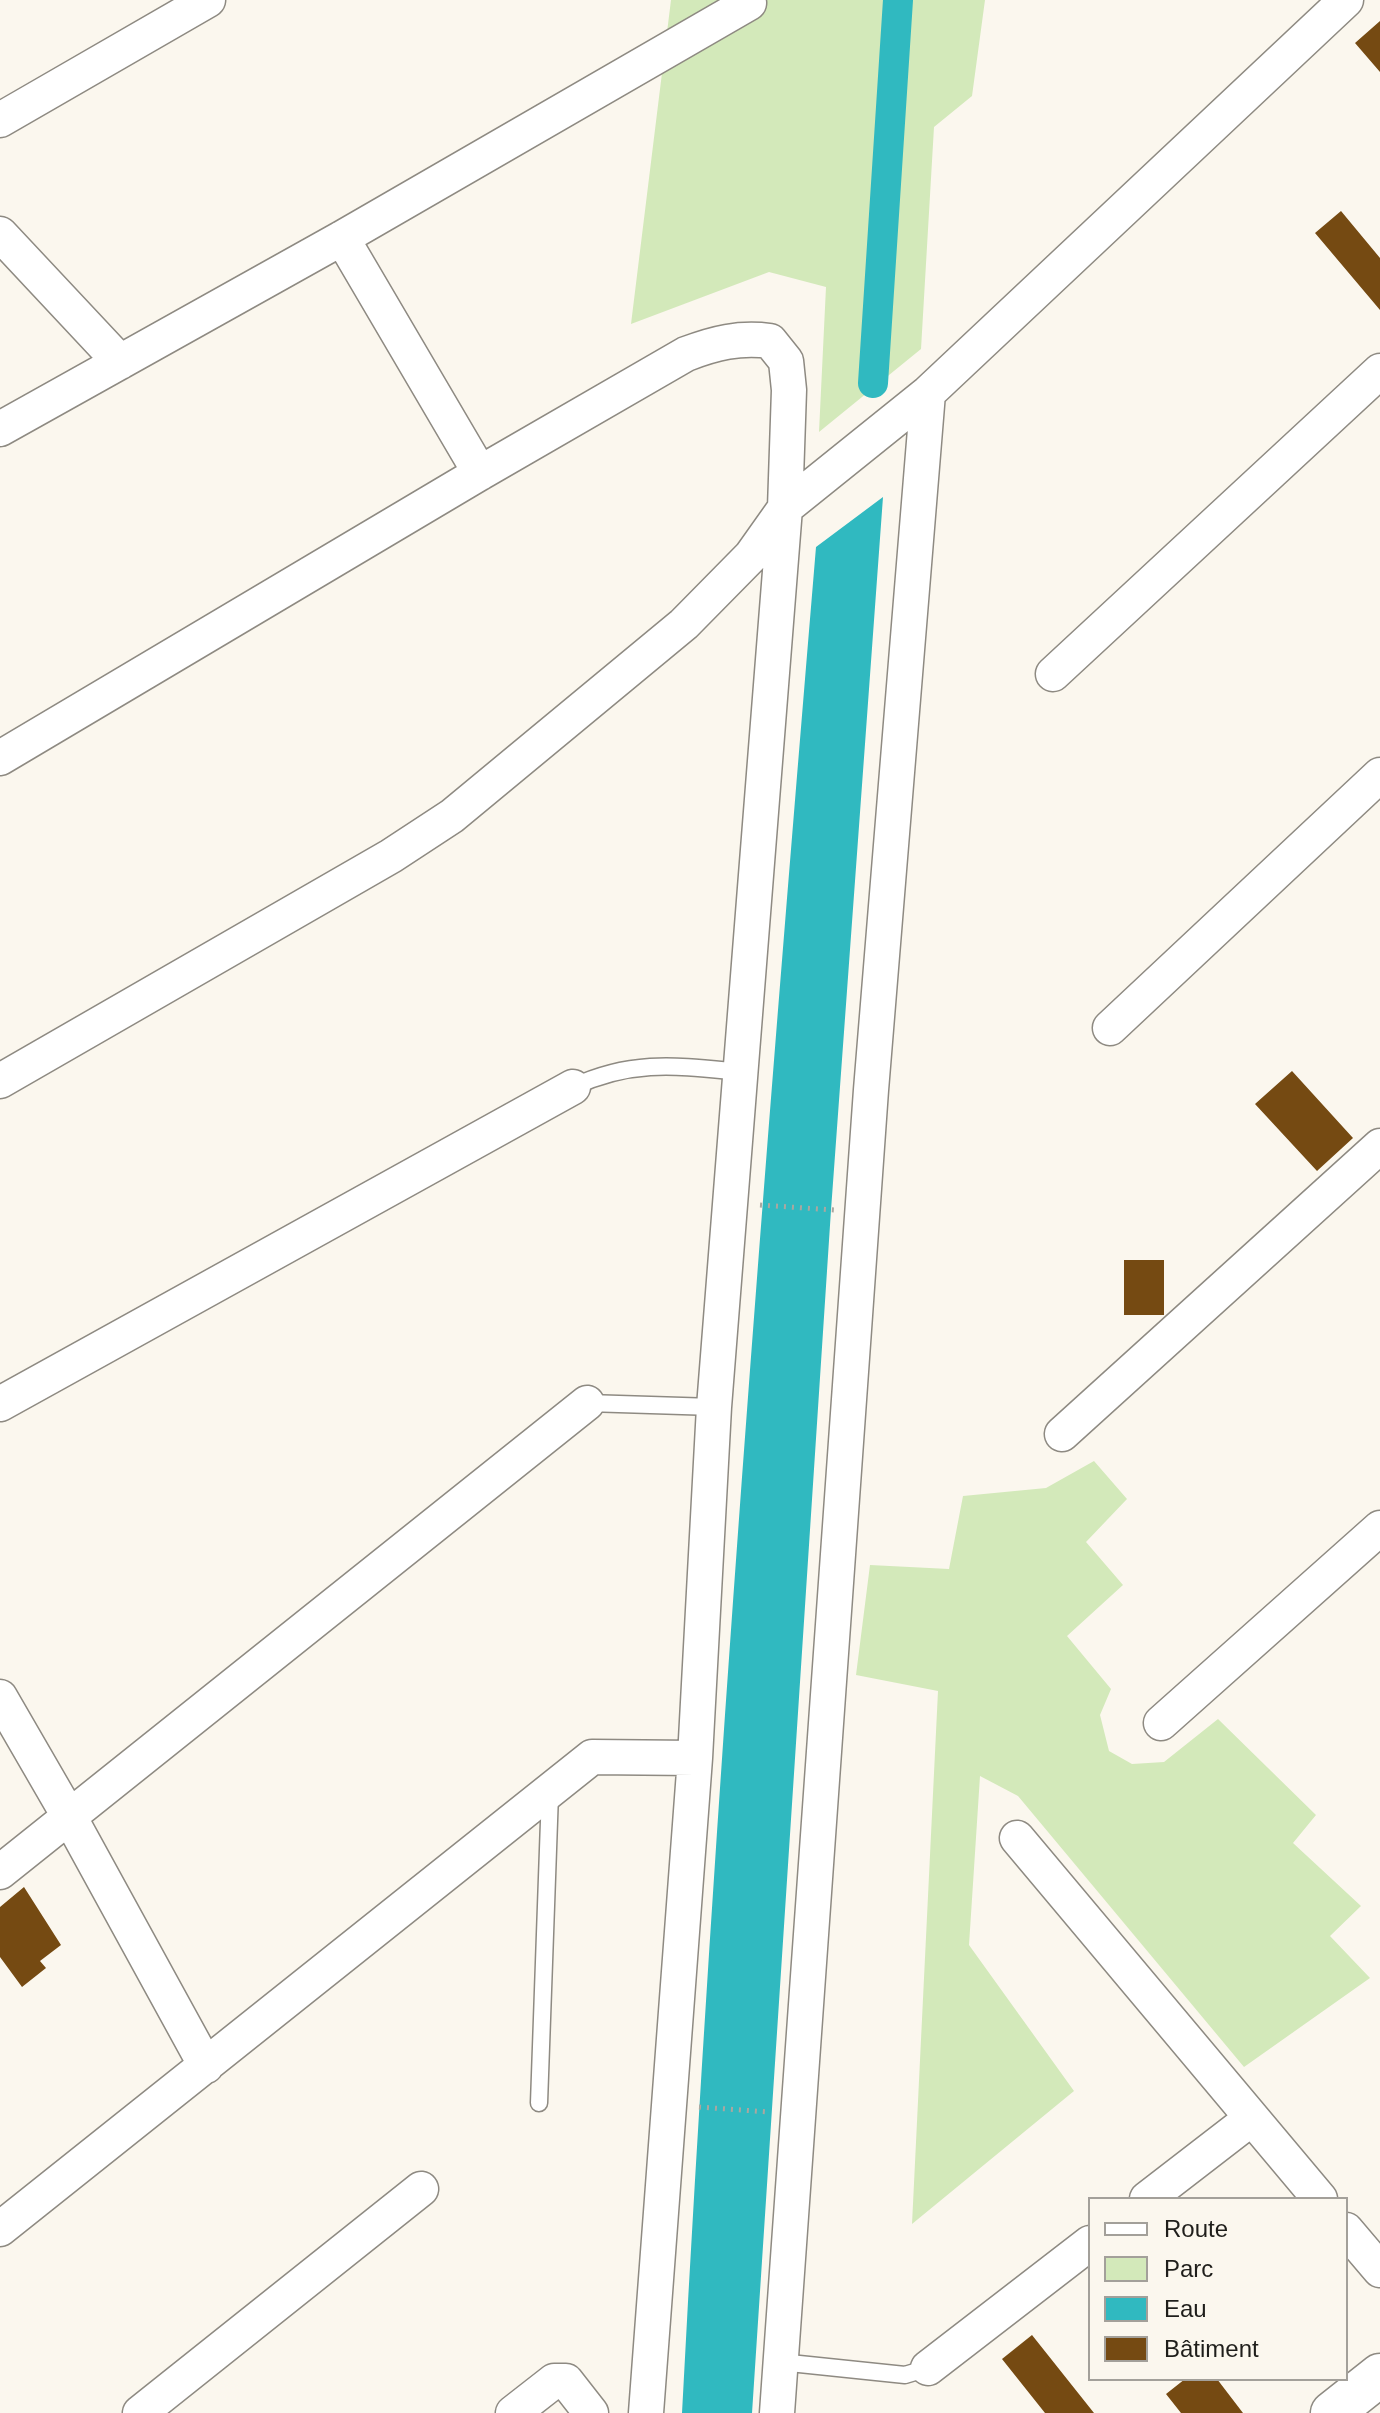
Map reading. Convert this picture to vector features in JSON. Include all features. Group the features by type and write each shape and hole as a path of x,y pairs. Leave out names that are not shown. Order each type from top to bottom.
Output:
{"street":[{"path":"0,120 208,0"},
{"path":"0,1081 391,856 452,816 684,624 751,556 785,508 928,393 1346,0"},
{"path":"0,429 342,238 749,3"},
{"path":"0,234 120,362"},
{"path":"342,238 480,473"},
{"path":"0,758 686,354 716,343 748,338 770,341 786,361 789,390 785,508 714,1407 695,1758 646,2413"},
{"path":"1053,674 1380,371"},
{"path":"777,2413 871,1090 928,393"},
{"path":"1110,1028 1380,775"},
{"path":"0,1404 573,1087"},
{"path":"1062,1434 1380,1146"},
{"path":"0,1872 587,1403"},
{"path":"1161,1723 1380,1528"},
{"path":"0,1697 206,2066"},
{"path":"0,2229 592,1757 695,1758"},
{"path":"1017,1838 1318,2197"},
{"path":"1150,2197 1252,2118"},
{"path":"140,2413 421,2189"},
{"path":"1348,2232 1380,2270"},
{"path":"928,2368 1088,2245"},
{"path":"1332,2413 1380,2375"},
{"path":"513,2413 560,2379 566,2381 591,2413"}],"lane":[{"path":"573,1087 600,1075 661,1065 742,1072"},
{"path":"587,1403 714,1407"},
{"path":"539,2103 550,1788"},
{"path":"780,2362 905,2375 928,2368"}],"path":[{"path":"761,1205 831,1210"},
{"path":"698,2107 772,2113"}],"green space":[{"path":"671,0 985,0 972,96 934,127 921,349 819,432 826,287 769,272 631,324"},
{"path":"1094,1461 1127,1499 1086,1542 1123,1585 1067,1636 1111,1689 1100,1715 1109,1751 1132,1764 1164,1762 1218,1719 1316,1815 1293,1843 1361,1906 1330,1936 1370,1978 1244,2067 1018,1796 980,1776 969,1945 1074,2091 912,2224 938,1691 856,1675 870,1565 949,1569 963,1496 1046,1488"}],"water":[{"path":"883,497 831,1210 752,2413 682,2413 742,1479 816,547"}],"building":[{"path":"1380,21 1380,72 1355,43"},
{"path":"1341,211 1380,258 1380,310 1315,233"},
{"path":"1292,1071 1353,1138 1317,1171 1255,1104"},
{"path":"1124,1260 1164,1260 1164,1315 1124,1315"},
{"path":"24,1887 61,1945 40,1961 46,1968 22,1987 0,1957 0,1907"},
{"path":"1032,2335 1094,2413 1045,2413 1002,2359"},
{"path":"1182,2381 1219,2381 1243,2413 1181,2413 1166,2394"}],"waterway":[{"path":"873,383 898,0"}]}
